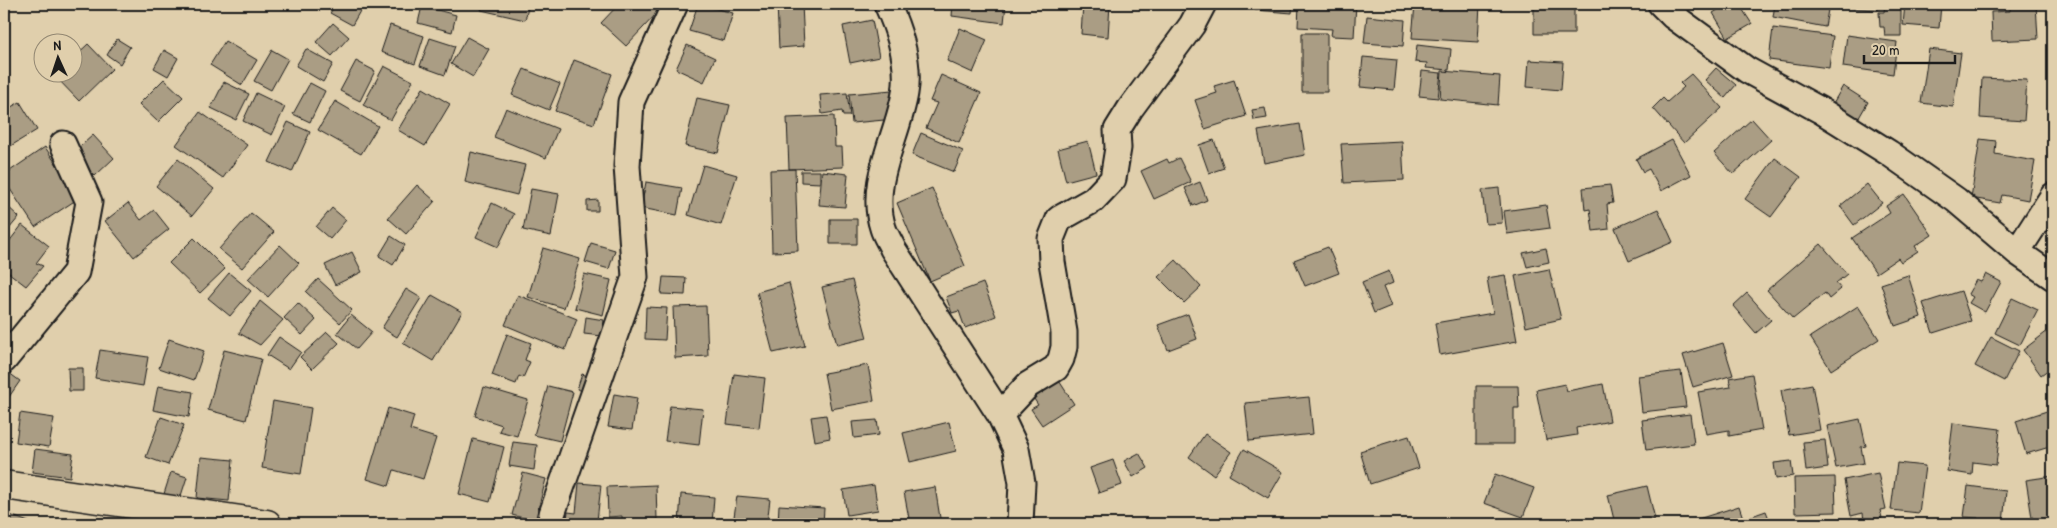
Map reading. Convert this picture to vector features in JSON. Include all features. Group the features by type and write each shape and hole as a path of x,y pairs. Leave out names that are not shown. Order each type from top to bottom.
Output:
{"street":[{"path":"551,524 635,277 628,166 631,102 675,4"},
{"path":"887,4 895,20 906,70 905,93 882,176 879,203 883,228 893,249 1000,415 1016,449 1022,483 1020,524"},
{"path":"1000,415 1028,385 1056,368 1061,359 1064,347 1064,332 1052,262 1051,239 1059,219 1093,200 1112,179 1118,148 1117,130 1130,108 1192,26 1203,4"},
{"path":"1661,4 1673,16 1747,70 1820,110 1889,153 1956,200 2017,252 2053,277"},
{"path":"4,360 76,272 89,202 63,144"},
{"path":"2017,252 2053,196"},
{"path":"4,485 267,524"}],"building":[{"path":"336,4 364,4 352,25 330,13"},
{"path":"483,4 529,4 525,20 481,10"},
{"path":"619,4 651,4 659,11 626,46 601,23"},
{"path":"698,4 733,13 724,41 689,31"},
{"path":"777,4 802,4 804,46 779,48"},
{"path":"953,4 1006,4 1004,23 952,16"},
{"path":"1083,4 1110,4 1108,37 1081,34"},
{"path":"1255,4 1293,4 1292,13 1255,10"},
{"path":"1299,4 1356,4 1354,37 1331,36 1332,29 1298,27"},
{"path":"1415,4 1480,4 1478,42 1412,38"},
{"path":"1727,4 1739,4 1752,24 1728,38 1713,13"},
{"path":"1775,4 1829,4 1825,27 1773,17"},
{"path":"1844,4 1879,4 1878,10 1844,8"},
{"path":"1885,4 1901,4 1901,36 1885,36 1884,27 1880,27 1879,12 1884,12"},
{"path":"1905,4 1941,4 1939,28 1903,25"},
{"path":"2010,4 2036,4 2038,39 1992,41 1991,12 2010,11"},
{"path":"422,6 456,15 452,32 418,23"},
{"path":"1534,6 1574,6 1574,34 1534,34"},
{"path":"1367,16 1405,20 1403,46 1364,43"},
{"path":"872,20 879,57 850,63 843,26"},
{"path":"333,23 349,37 332,56 316,42"},
{"path":"390,25 424,36 415,64 381,52"},
{"path":"960,28 987,40 973,73 947,61"},
{"path":"1773,28 1833,36 1829,68 1769,60"},
{"path":"1302,33 1327,33 1327,92 1302,92"},
{"path":"1847,35 1897,42 1893,74 1843,67"},
{"path":"467,37 489,49 473,77 451,64"},
{"path":"430,38 455,46 445,75 420,66"},
{"path":"117,39 130,47 120,64 107,55"},
{"path":"225,41 257,60 242,85 210,65"},
{"path":"88,44 112,69 79,101 61,82 82,82 82,50"},
{"path":"687,45 715,58 704,82 676,69"},
{"path":"1417,45 1451,49 1449,70 1426,68 1427,63 1415,62"},
{"path":"306,49 333,64 323,82 296,66"},
{"path":"1929,49 1961,53 1953,107 1921,103"},
{"path":"164,50 178,58 168,76 154,68"},
{"path":"272,50 288,59 271,90 254,81"},
{"path":"1363,57 1397,60 1394,90 1360,87"},
{"path":"574,60 612,74 594,124 555,111"},
{"path":"1529,60 1563,62 1561,90 1527,87"},
{"path":"356,61 375,71 360,101 340,91"},
{"path":"384,66 413,81 391,120 363,105"},
{"path":"1716,68 1736,85 1725,98 1705,80"},
{"path":"524,69 560,84 549,110 512,95"},
{"path":"1422,71 1441,73 1438,98 1419,96"},
{"path":"1442,71 1500,76 1498,105 1440,99"},
{"path":"1691,74 1722,108 1684,143 1653,108 1663,98 1667,102 1684,87 1680,83"},
{"path":"941,75 981,93 959,143 926,128 937,103 930,101"},
{"path":"1982,78 2027,80 2024,121 1980,118"},
{"path":"164,79 183,97 158,122 139,104"},
{"path":"1234,80 1246,116 1205,129 1195,100 1217,93 1214,86"},
{"path":"224,82 249,94 236,120 211,108"},
{"path":"310,83 325,91 310,122 293,114"},
{"path":"1843,86 1868,102 1857,121 1832,105"},
{"path":"423,88 450,104 425,146 398,130"},
{"path":"892,90 895,119 852,123 849,94"},
{"path":"256,93 285,107 272,135 243,121"},
{"path":"847,93 850,116 843,116 842,111 822,114 820,95"},
{"path":"697,98 730,105 718,153 685,146"},
{"path":"335,101 378,126 361,154 318,130"},
{"path":"20,102 37,130 4,150 4,111"},
{"path":"506,108 558,129 546,158 494,137"},
{"path":"1265,108 1267,118 1254,120 1252,110"},
{"path":"200,112 247,145 223,178 176,145"},
{"path":"834,116 835,147 842,147 843,167 789,169 787,118"},
{"path":"1752,119 1771,140 1733,174 1714,153"},
{"path":"288,122 310,132 292,172 269,162"},
{"path":"1300,124 1305,155 1264,163 1258,131"},
{"path":"921,133 963,151 954,172 912,155"},
{"path":"93,135 114,158 95,176 73,153"},
{"path":"1980,139 1996,141 1995,154 2035,161 2028,200 2002,195 2000,203 1971,198"},
{"path":"1214,140 1224,168 1209,173 1199,145"},
{"path":"1672,140 1691,175 1661,191 1649,169 1643,172 1636,159"},
{"path":"1088,141 1096,173 1066,181 1058,149"},
{"path":"1402,141 1404,180 1344,183 1341,144"},
{"path":"45,147 79,198 35,227 4,180 4,175"},
{"path":"471,152 525,165 517,195 465,182"},
{"path":"1179,158 1191,182 1154,199 1141,171 1167,159 1169,163"},
{"path":"1775,158 1801,177 1771,217 1745,199"},
{"path":"178,159 214,189 192,216 156,186"},
{"path":"703,165 737,175 721,225 688,215"},
{"path":"795,169 798,251 772,252 770,170"},
{"path":"801,171 820,171 820,183 801,182"},
{"path":"822,171 848,174 845,207 819,205"},
{"path":"646,182 682,188 677,215 641,208"},
{"path":"1200,182 1207,200 1193,206 1185,188"},
{"path":"1867,184 1882,203 1854,225 1840,206"},
{"path":"417,185 435,201 406,234 388,218"},
{"path":"1610,185 1613,203 1607,204 1609,229 1593,231 1590,209 1585,210 1583,188"},
{"path":"932,188 965,266 930,281 897,203"},
{"path":"1499,188 1502,223 1486,224 1482,190"},
{"path":"531,189 559,194 551,236 523,230"},
{"path":"1904,194 1932,235 1915,246 1918,251 1901,262 1898,258 1876,273 1852,238 1890,213 1886,206"},
{"path":"598,200 598,211 587,211 587,201"},
{"path":"4,203 19,217 4,235"},
{"path":"128,203 141,220 154,210 169,229 134,257 105,221"},
{"path":"492,203 514,214 498,247 476,237"},
{"path":"1546,205 1550,228 1507,234 1504,211"},
{"path":"332,208 346,220 330,239 316,227"},
{"path":"1658,209 1673,242 1629,261 1615,228"},
{"path":"251,213 274,232 242,268 219,249"},
{"path":"830,219 857,219 857,244 830,244"},
{"path":"22,225 49,246 36,263 43,266 26,286 4,269 4,248"},
{"path":"391,236 405,245 393,265 379,256"},
{"path":"194,238 225,269 200,293 169,263"},
{"path":"591,243 615,250 609,269 585,262"},
{"path":"1821,244 1847,274 1836,283 1841,289 1829,299 1825,293 1793,319 1767,290"},
{"path":"280,245 299,263 268,297 248,279"},
{"path":"1328,247 1339,273 1305,286 1294,260"},
{"path":"543,248 580,259 564,308 528,297"},
{"path":"1546,248 1549,262 1527,267 1523,253"},
{"path":"352,252 362,272 335,285 325,265"},
{"path":"1176,260 1201,287 1184,303 1158,277"},
{"path":"1549,269 1561,319 1526,327 1515,276"},
{"path":"1389,271 1393,283 1383,287 1391,306 1374,313 1362,282"},
{"path":"229,273 251,291 230,316 208,298"},
{"path":"584,274 611,280 603,315 575,308"},
{"path":"1986,274 2001,282 1985,312 1969,303 1973,297 1968,294 1976,280 1981,282"},
{"path":"1505,275 1517,341 1440,355 1435,323 1493,313 1487,278"},
{"path":"1908,275 1921,317 1895,326 1881,284"},
{"path":"663,277 686,278 685,295 661,294"},
{"path":"318,279 352,310 340,323 306,292"},
{"path":"852,280 867,338 837,345 822,287"},
{"path":"789,283 805,346 773,353 757,292"},
{"path":"983,283 996,316 965,328 959,311 952,313 946,297"},
{"path":"406,289 421,298 397,337 382,328"},
{"path":"1961,291 1971,321 1933,333 1923,303"},
{"path":"1747,293 1771,320 1756,333 1733,306"},
{"path":"432,295 462,312 433,361 403,343"},
{"path":"518,295 577,319 565,350 505,325"},
{"path":"2012,298 2038,310 2020,345 1995,333"},
{"path":"260,301 283,320 260,345 239,333"},
{"path":"298,303 316,320 302,335 284,318"},
{"path":"706,306 708,356 675,358 673,307"},
{"path":"1858,306 1879,339 1831,370 1810,337"},
{"path":"646,307 667,308 665,340 645,339"},
{"path":"1188,314 1197,339 1168,350 1158,325"},
{"path":"351,315 372,332 357,349 337,333"},
{"path":"586,317 604,320 602,336 584,334"},
{"path":"2053,327 2053,366 2041,375 2023,350"},
{"path":"327,332 339,343 312,369 300,357"},
{"path":"507,334 531,343 525,360 530,362 523,378 519,376 516,384 492,375"},
{"path":"279,337 301,352 289,369 267,355"},
{"path":"1991,337 2019,351 2004,381 1975,366"},
{"path":"169,339 204,351 194,380 159,368"},
{"path":"1723,343 1733,375 1693,387 1683,355"},
{"path":"100,350 148,357 143,386 95,378"},
{"path":"224,350 261,359 246,420 208,410"},
{"path":"868,365 874,401 831,409 824,373"},
{"path":"68,368 83,368 83,391 69,391"},
{"path":"5,370 20,381 4,404 4,373"},
{"path":"1681,371 1686,407 1642,412 1638,376"},
{"path":"1054,373 1074,404 1042,425 1031,409 1038,405 1028,390"},
{"path":"582,374 591,377 586,392 577,389"},
{"path":"734,374 765,378 759,428 727,424"},
{"path":"1752,374 1762,430 1729,436 1729,430 1706,434 1698,392 1731,387 1729,378"},
{"path":"1565,384 1567,391 1603,384 1610,421 1576,428 1577,435 1546,440 1536,390"},
{"path":"1812,384 1820,430 1789,435 1781,390"},
{"path":"158,386 193,392 189,417 153,410"},
{"path":"548,386 573,392 560,441 534,435"},
{"path":"1476,386 1518,386 1519,408 1514,408 1514,444 1476,444"},
{"path":"484,387 528,400 517,436 499,431 502,425 475,416"},
{"path":"614,394 637,398 632,430 608,427"},
{"path":"1309,397 1313,434 1249,441 1245,403"},
{"path":"273,401 311,408 301,474 262,468"},
{"path":"670,406 703,409 699,445 665,441"},
{"path":"388,408 414,416 410,430 436,438 423,479 394,470 389,486 367,479"},
{"path":"2053,409 2053,446 2026,454 2016,421"},
{"path":"20,413 54,418 49,447 16,442"},
{"path":"1690,414 1694,444 1646,450 1642,420"},
{"path":"826,415 830,438 815,441 811,417"},
{"path":"161,417 184,425 168,465 146,457"},
{"path":"1860,419 1866,446 1861,447 1864,463 1836,468 1827,426"},
{"path":"877,420 879,435 854,438 852,422"},
{"path":"949,422 956,451 910,462 903,433"},
{"path":"1953,423 2000,429 1996,465 1973,462 1972,475 1947,471"},
{"path":"1205,434 1231,452 1214,475 1189,457"},
{"path":"1409,436 1419,468 1370,484 1360,451"},
{"path":"473,439 504,447 490,502 459,494"},
{"path":"1825,440 1828,468 1806,471 1803,442"},
{"path":"513,442 537,445 534,470 509,466"},
{"path":"35,449 73,454 70,477 32,472"},
{"path":"1244,449 1283,472 1268,498 1229,475"},
{"path":"1139,453 1148,468 1133,477 1124,461"},
{"path":"201,457 233,460 229,501 197,498"},
{"path":"1113,460 1122,485 1099,493 1090,468"},
{"path":"1791,461 1793,476 1776,479 1774,463"},
{"path":"1897,463 1925,466 1919,513 1891,510"},
{"path":"171,472 187,477 179,502 163,497"},
{"path":"523,473 546,479 535,521 512,515"},
{"path":"1878,473 1886,509 1880,510 1882,518 1864,521 1863,513 1851,516 1844,480"},
{"path":"1495,474 1534,488 1523,517 1484,503"},
{"path":"2053,476 2053,524 2033,524 2026,480"},
{"path":"1835,477 1836,512 1795,513 1794,478"},
{"path":"579,483 601,485 597,521 586,520 586,524 566,524 568,512 576,513"},
{"path":"656,485 657,520 622,521 622,516 608,517 607,487"},
{"path":"874,485 878,510 847,515 843,490"},
{"path":"1647,486 1655,519 1633,524 1615,524 1608,495"},
{"path":"1968,486 2006,491 2003,524 1977,523 1978,518 1964,517"},
{"path":"935,487 941,524 910,524 904,492"},
{"path":"681,494 714,497 712,524 679,524"},
{"path":"737,496 770,499 767,524 733,524"},
{"path":"779,505 824,508 823,524 778,524"},
{"path":"1739,506 1745,524 1693,524 1692,521"},
{"path":"1766,511 1771,524 1752,524 1749,517"},
{"path":"10,515 31,523 31,524 6,524"}]}
